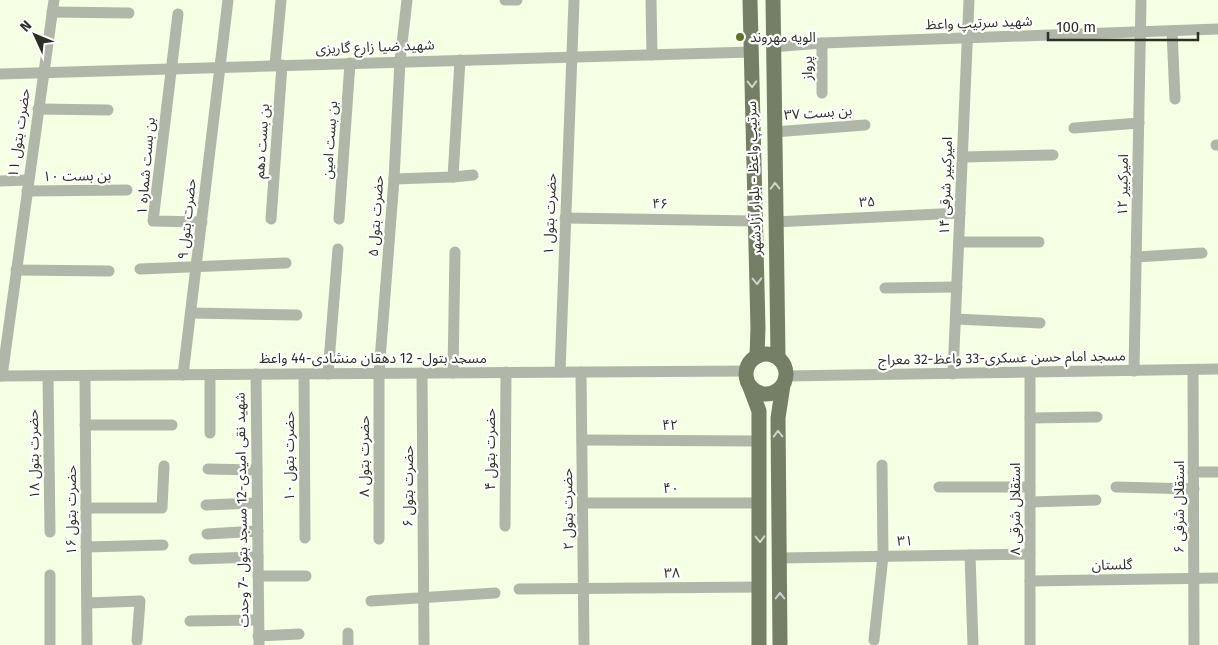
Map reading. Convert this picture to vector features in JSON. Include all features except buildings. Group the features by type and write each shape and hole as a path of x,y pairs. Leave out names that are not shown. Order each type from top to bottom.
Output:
{"main road":[{"name":"سرتیپ واعظ - بلوار آزادشهر","path":"750,0 757,356"},
{"name":"سرتیپ واعظ - بلوار آزادشهر","path":"772,0 778,357"},
{"path":"759,645 759,411 746,371 748,364 757,356 768,353 778,357 785,365 785,380 778,418 780,645"},
{"path":"750,386 760,394 767,394 779,390 785,380"}],"street":[{"name":"حضرت بتول ۱۱","path":"1,376 54,0"},
{"name":"حضرت بتول ۹","path":"183,375 228,0"},
{"name":"بن بست دهم","path":"271,219 281,0"},
{"name":"حضرت بتول ۵","path":"379,373 394,180 400,61 407,0"},
{"path":"505,0 517,0"},
{"name":"حضرت بتول ۱","path":"560,372 574,0"},
{"path":"651,0 652,55"},
{"name":"۱۴ امیرکبیر شرقی","path":"953,374 969,0"},
{"name":"امیرکبیر ۱۲","path":"1134,371 1141,0"},
{"path":"52,12 129,13"},
{"path":"171,68 178,14"},
{"name":"شهید سرتیپ واعظ","path":"772,48 822,43 1218,29"},
{"path":"1172,31 1175,99"},
{"name":"پرواز","path":"822,43 822,93"},
{"name":"شهید ضیا زارع گاریزی","path":"0,74 219,66 751,52"},
{"path":"453,177 460,60"},
{"name":"بن بست امین","path":"340,219 350,63"},
{"name":"بن بست شماره ۱","path":"171,68 153,222 202,222"},
{"path":"38,109 108,110"},
{"path":"1074,128 1139,123"},
{"name":"بن بست ۳۷","path":"774,132 865,125"},
{"path":"962,157 1053,156"},
{"path":"394,180 473,175"},
{"name":"بن بست ۱۰","path":"0,181 28,185 127,190"},
{"name":"۳۵","path":"775,222 960,212"},
{"name":"۴۶","path":"565,218 755,221"},
{"path":"959,242 1039,242"},
{"path":"328,374 338,249"},
{"path":"453,373 455,252"},
{"path":"1136,257 1202,253"},
{"path":"140,269 286,262"},
{"path":"16,270 108,271"},
{"path":"885,288 957,287"},
{"path":"191,313 297,315"},
{"path":"956,319 1040,323"},
{"name":"مسجد امام حسن عسکری-33 واعظ-32 معراج","path":"785,380 1030,372 1218,369"},
{"name":"استقلال شرقی ۶","path":"1193,370 1194,645"},
{"name":"مسجد بتول- 12 دهقان منشادی-44 واعظ","path":"1,376 746,371"},
{"name":"حضرت بتول ۴","path":"505,526 506,372"},
{"name":"حضرت بتول ۲","path":"581,372 584,645"},
{"name":"استقلال شرقی ۸","path":"1030,372 1030,645"},
{"name":"حضرت بتول ۸","path":"379,373 379,539"},
{"name":"حضرت بتول ۶","path":"422,373 424,645"},
{"path":"210,374 210,433"},
{"name":"شهید نقی امیدی-12 مسجد بتول -7 وحدت","path":"256,374 259,640"},
{"name":"حضرت بتول ۱۰","path":"304,374 305,538"},
{"name":"حضرت بتول ۱۸","path":"48,376 50,532"},
{"name":"حضرت بتول ۱۶","path":"85,376 87,645"},
{"path":"1030,418 1097,417"},
{"path":"86,425 172,425"},
{"name":"۴۲","path":"582,440 759,441"},
{"path":"86,508 162,508 164,466"},
{"path":"874,640 884,556 882,466"},
{"path":"208,469 257,470"},
{"path":"1193,472 1218,472"},
{"path":"939,487 1030,486"},
{"path":"1116,487 1194,489"},
{"path":"1030,502 1096,500"},
{"path":"206,505 257,503"},
{"name":"۴۰","path":"583,503 759,503"},
{"path":"206,534 258,531"},
{"path":"86,546 163,545"},
{"name":"۳۱","path":"780,558 1030,554"},
{"path":"970,555 973,645"},
{"path":"194,559 258,558"},
{"path":"50,575 50,645"},
{"path":"258,576 306,576"},
{"name":"گلستان","path":"1030,582 1218,578"},
{"name":"۳۸","path":"519,589 760,587"},
{"path":"371,601 495,593"},
{"path":"87,603 140,601 137,641"},
{"path":"190,621 258,620"},
{"path":"259,640 298,634"}],"place":[{"name":"الویه مهروند","path":"740,37"}]}
